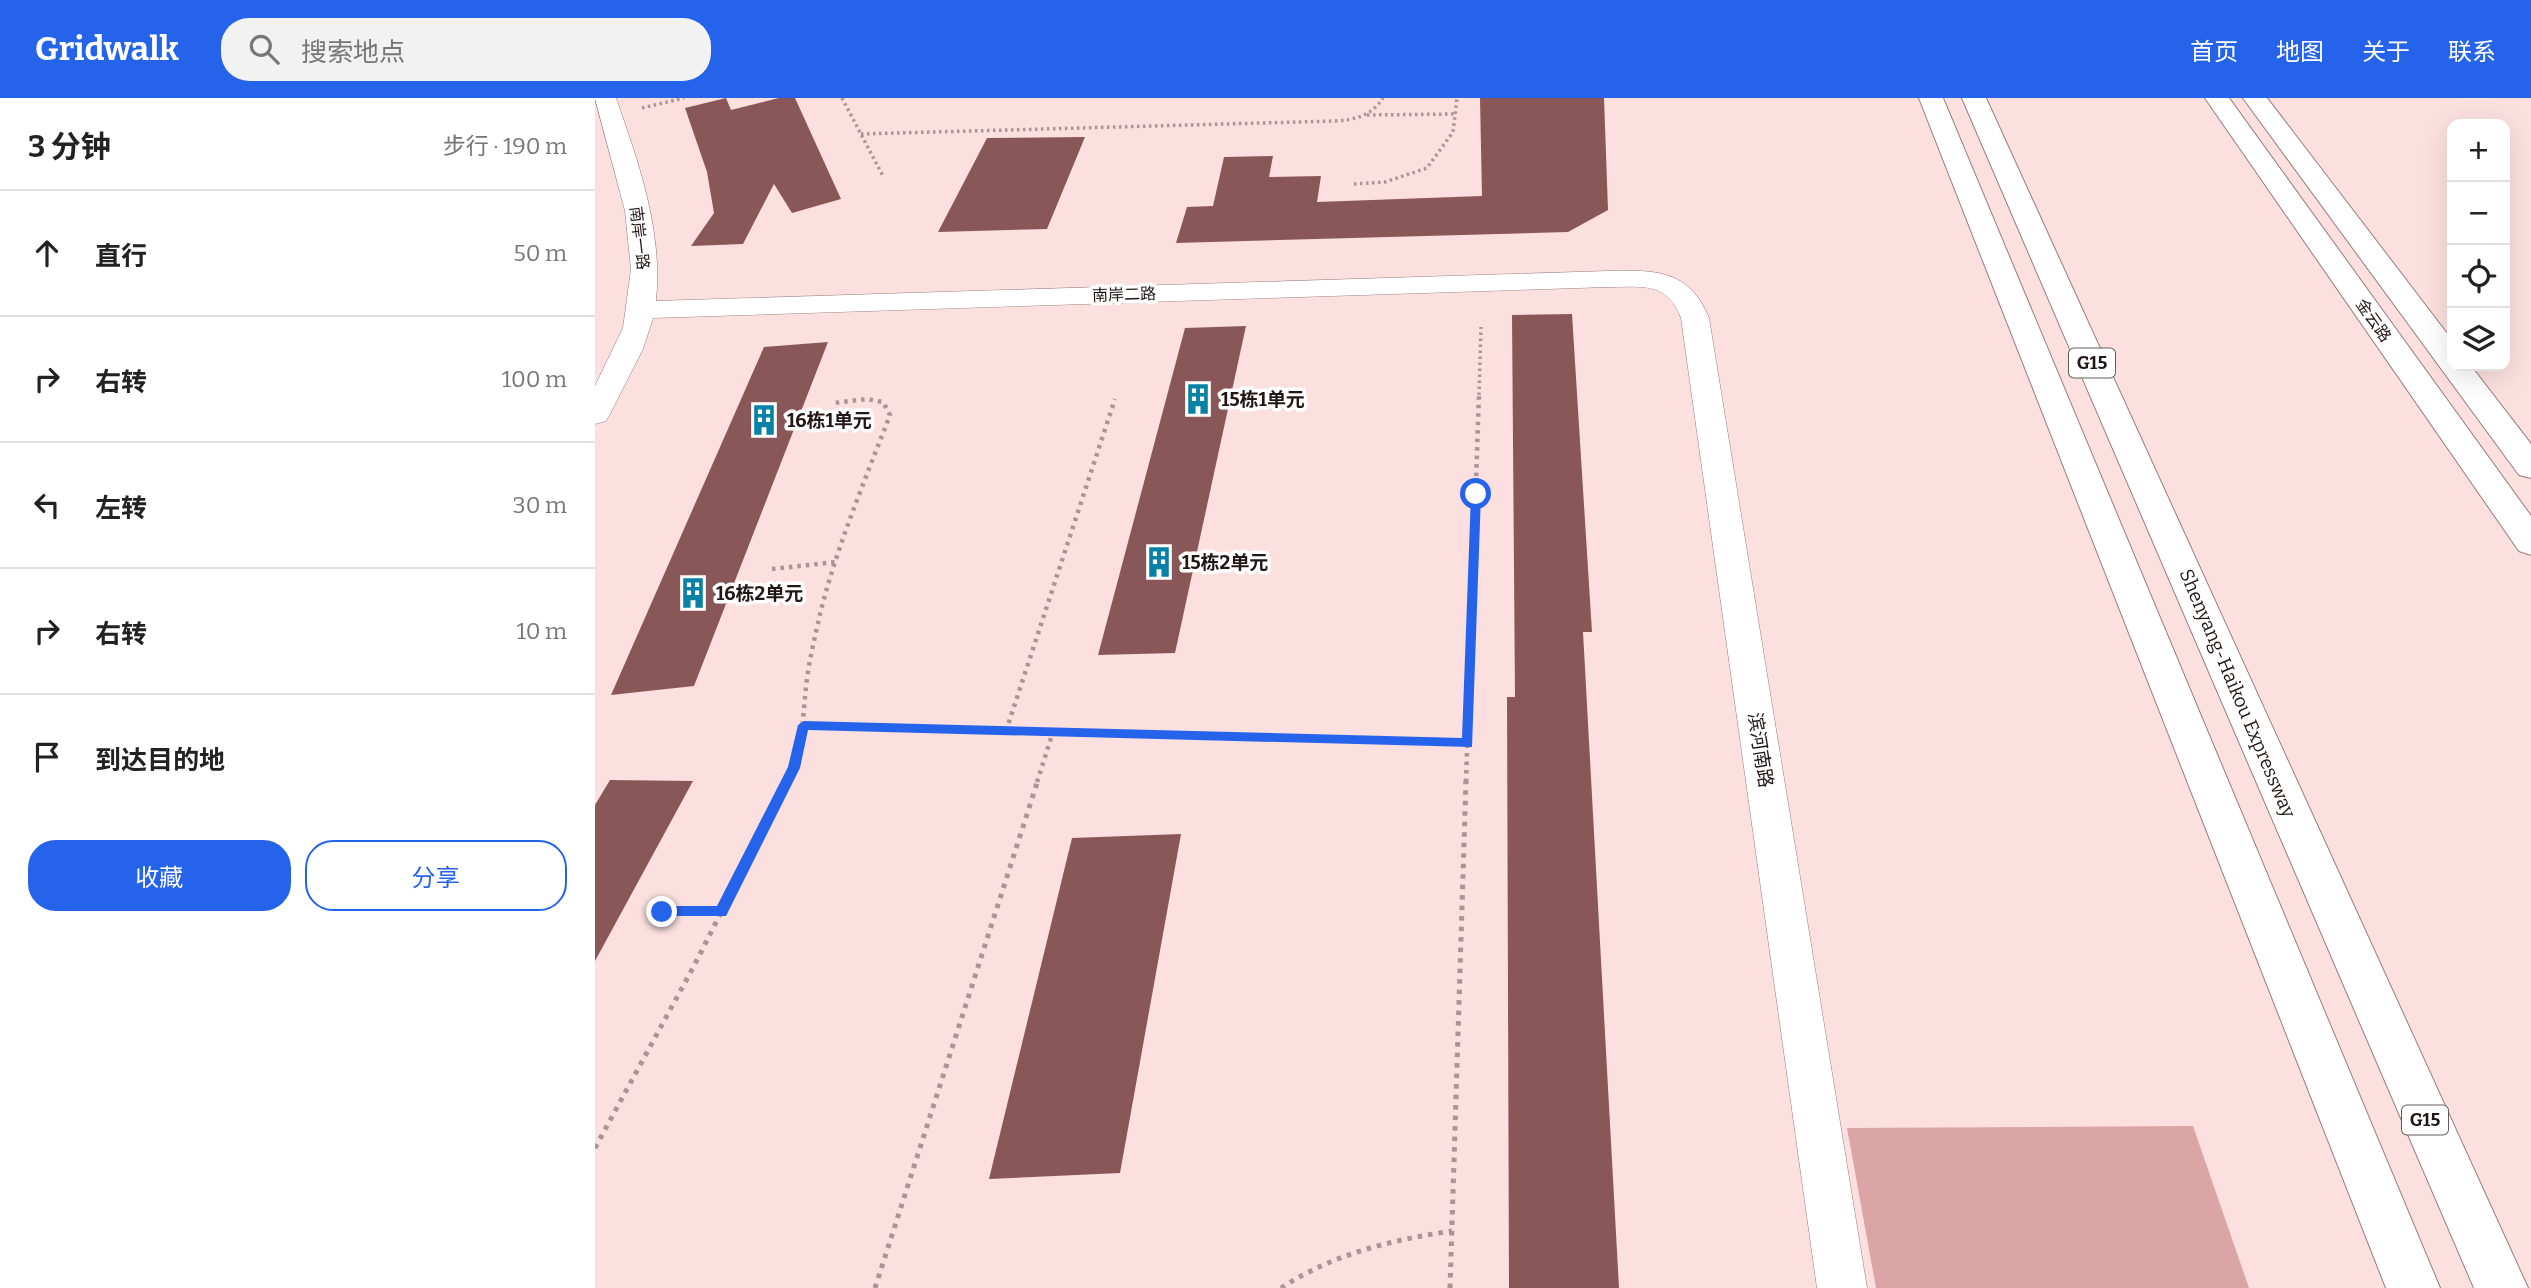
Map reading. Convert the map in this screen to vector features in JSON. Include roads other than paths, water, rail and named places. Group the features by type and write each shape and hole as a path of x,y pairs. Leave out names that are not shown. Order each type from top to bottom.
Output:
{"main road":[{"name":"G15","path":"1931,98 2413,1288"},
{"name":"Shenyang-Haikou Expressway","path":"1974,98 2501,1288"},
{"name":"金云路","path":"2217,98 2531,542"},
{"name":"金云路","path":"2255,98 2447,354"},
{"path":"2459,371 2531,467"}],"street":[{"name":"南岸一路","path":"595,414 637,329 646,267 630,172 608,106"},
{"name":"南岸二路","path":"640,310 1608,279"},
{"name":"滨河南路","path":"1608,279 1655,279 1675,287 1690,300 1695,318 1842,1288"}],"place":[{"name":"15栋1单元","path":"1198,399"},
{"name":"16栋1单元","path":"764,420"},
{"name":"15栋2单元","path":"1159,562"},
{"name":"16栋2单元","path":"693,593"}]}
